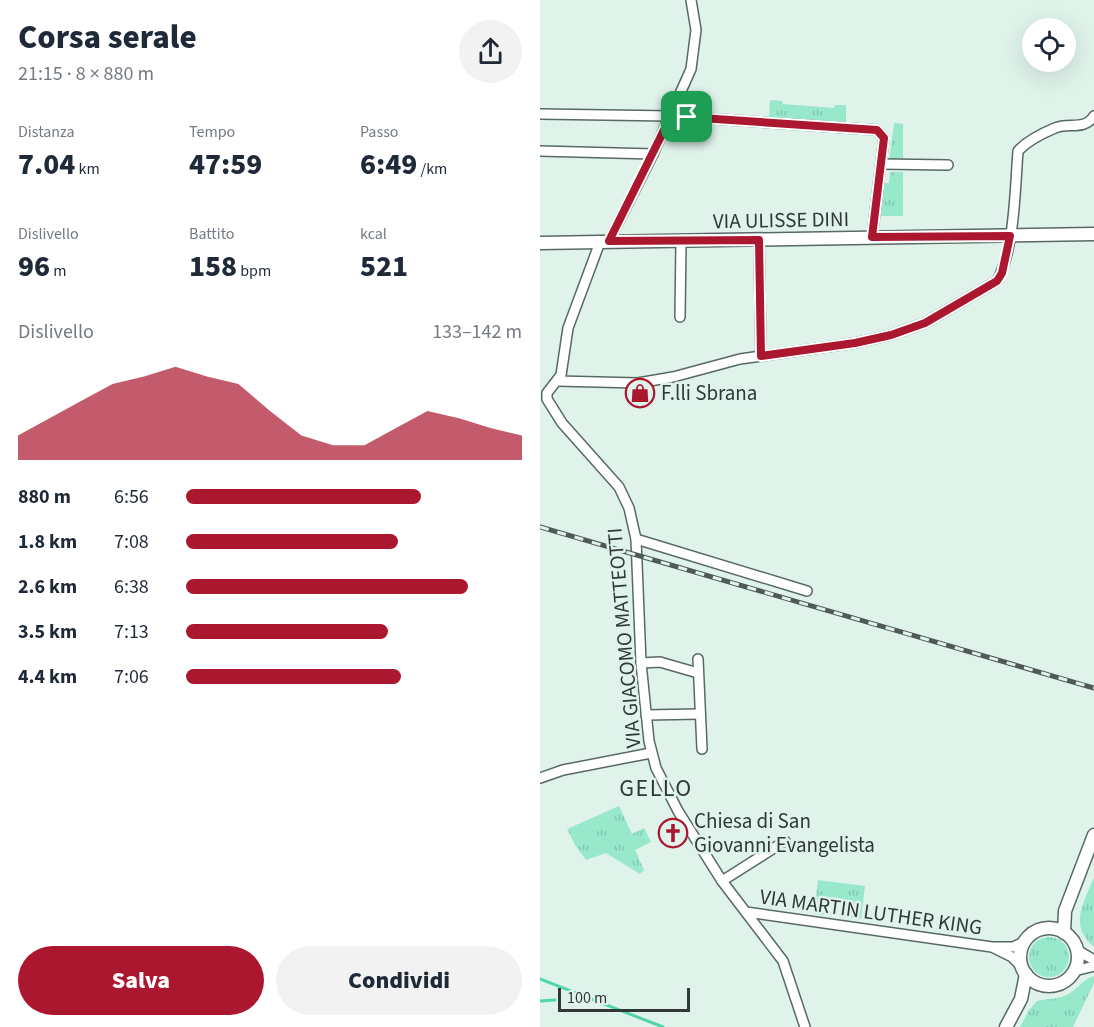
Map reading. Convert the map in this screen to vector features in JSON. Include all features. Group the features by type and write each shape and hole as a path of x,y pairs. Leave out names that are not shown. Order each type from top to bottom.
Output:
{"street":[{"name":"VIA GIACOMO MATTEOTTI","path":"691,0 696,30 691,69 653,154 604,242 568,328 561,375 544,391 562,423 619,488 627,501 636,539 641,663 651,753 656,768 667,791 722,881 783,961 805,1027"},
{"path":"540,114 671,116 877,130 884,138 872,237"},
{"path":"557,381 638,383 761,356 855,343 891,335 925,323 997,281 1002,273 1010,236 1018,151 1023,145 1057,127 1084,125 1094,116"},
{"path":"540,152 653,154"},
{"path":"882,164 948,165"},
{"name":"VIA ULISSE DINI","path":"540,243 1094,234"},
{"path":"759,240 761,356"},
{"path":"680,317 681,241"},
{"path":"636,539 807,591"},
{"path":"698,659 702,749"},
{"path":"641,663 660,662 698,673"},
{"path":"646,715 700,714"},
{"path":"540,778 563,770 651,753"},
{"path":"1064,933 1065,911 1094,835"},
{"path":"722,881 785,841"},
{"path":"992,947 1013,947 1024,942 1034,932 1048,928 1065,911"},
{"name":"VIA MARTIN LUTHER KING","path":"746,912 992,947"},
{"path":"1006,1027 1021,999 1043,985 1061,983 1068,978 1077,965 1077,950 1074,943 1064,933 1048,928"},
{"path":"1021,999 1023,970 1020,954 1024,942"},
{"path":"992,947 1012,957 1030,980 1043,985"},
{"path":"1077,950 1094,960"},
{"path":"1074,971 1094,966"}],"green space":[{"path":"770,101 782,101 783,104 834,108 835,105 846,105 846,123 769,118"},
{"path":"894,123 903,124 903,162 889,162"},
{"path":"890,172 903,172 903,216 879,216 883,183 889,183"},
{"path":"619,806 632,834 644,828 651,842 635,850 644,870 640,874 606,853 586,860 567,829"},
{"path":"1094,877 1094,947 1086,939 1082,930 1080,914"},
{"path":"818,880 865,886 861,919 851,918 847,906 835,902 826,907 823,915 814,914"},
{"path":"1049,937 1063,943 1069,957 1063,971 1049,977 1035,971 1029,957 1035,943"},
{"path":"1094,976 1094,983 1073,1027 1020,1027 1037,1001 1066,995"}],"waterway":[{"path":"540,979 663,1027"},
{"path":"540,1001 555,1000"}],"railway":[{"path":"540,527 1094,688"}],"place":[{"name":"F.lli Sbrana","path":"640,393"},
{"name":"Chiesa di San Giovanni Evangelista","path":"673,833"}],"district":[{"name":"GELLO","path":"656,788"}],"route":[{"path":"671,116 687,117 877,130 884,138 872,237 1010,236 1002,273 997,281 987,288 925,323 891,335 855,343 761,356 759,240 609,241 671,116"}]}
